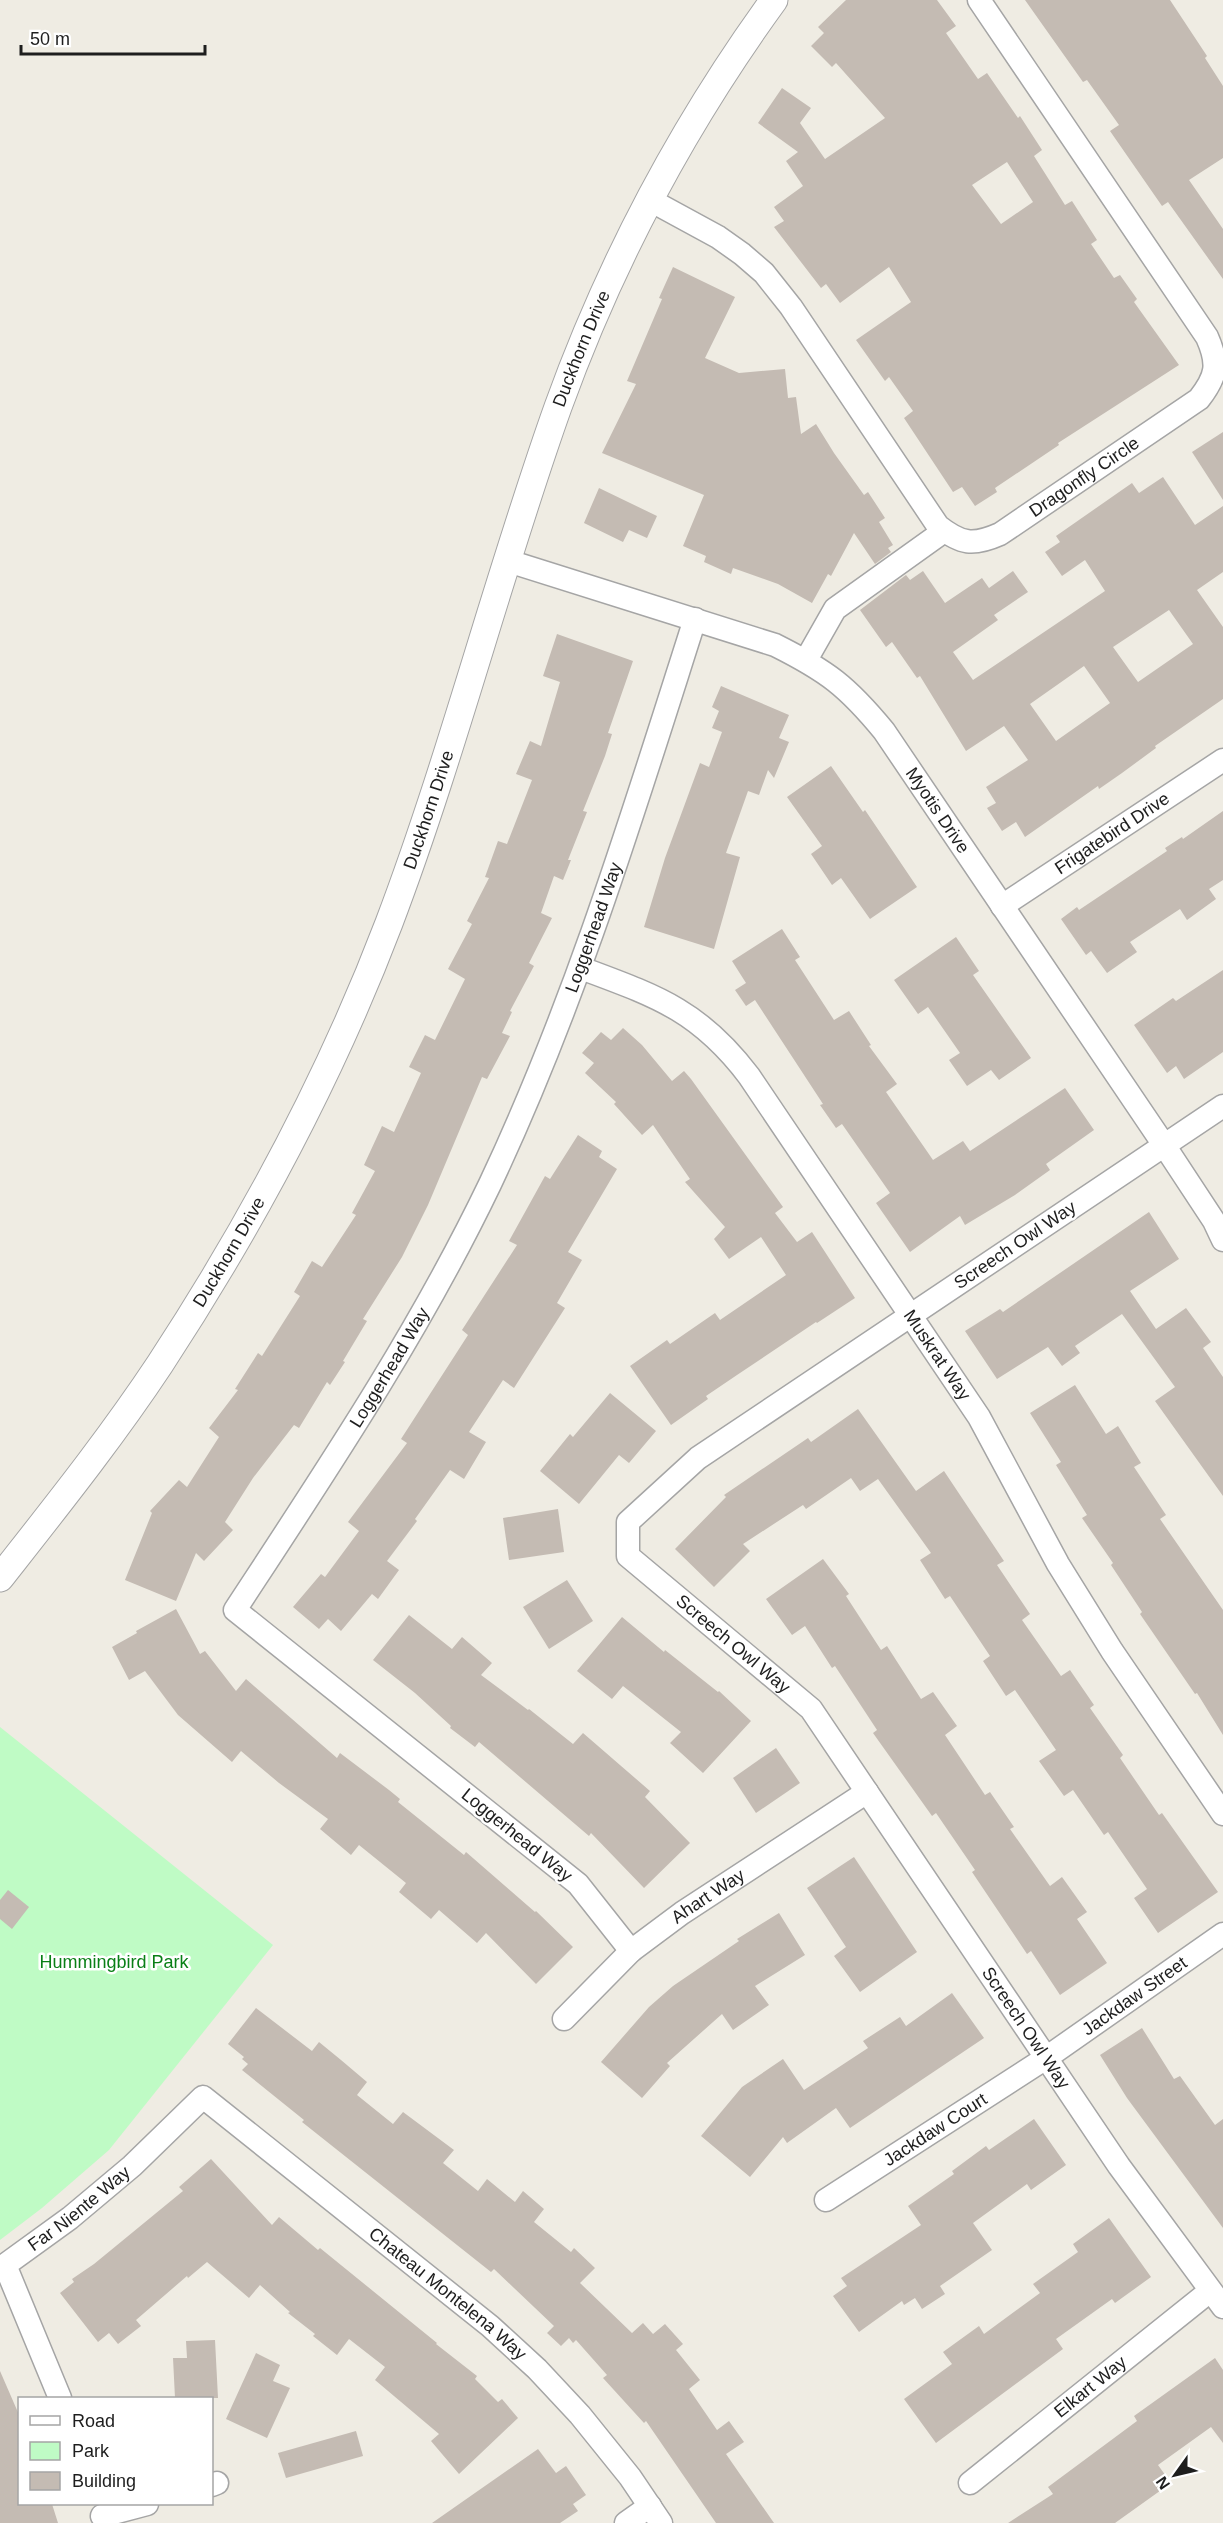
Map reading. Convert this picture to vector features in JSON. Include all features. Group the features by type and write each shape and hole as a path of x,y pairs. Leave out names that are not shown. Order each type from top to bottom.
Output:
{"street":[{"name":"Duckhorn Drive","path":"0,1578 79,1478 158,1367 231,1251 316,1091 354,1008 388,924 419,838 560,403 602,300 650,200 687,133 774,0"},
{"name":"Dragonfly Circle","path":"650,200 718,237 764,273 791,307 938,526 952,538 970,542 983,542 1000,534 1199,399 1215,373 1214,354 1207,337 979,0"},
{"path":"806,660 835,609 944,531"},
{"name":"Myotis Drive","path":"508,561 775,645 806,660 843,686 857,699 877,723 1164,1145 1214,1221 1223,1240"},
{"name":"Loggerhead Way","path":"631,1951 578,1884 235,1610 378,1389 447,1267 490,1184 547,1055 581,968 695,619"},
{"name":"Frigatebird Drive","path":"1002,906 1223,760"},
{"name":"Muskrat Way","path":"581,968 651,994 676,1008 711,1033 732,1053 980,1417 1058,1564 1112,1651 1223,1814"},
{"name":"Screech Owl Way","path":"1216,2299 1119,2166 811,1709 628,1556 628,1522 698,1458 1223,1106"},
{"name":"Ahart Way","path":"564,2019 631,1951 682,1913 867,1792"},
{"name":"Jackdaw Street","path":"1046,2058 1223,1934"},
{"name":"Jackdaw Court","path":"826,2200 1046,2058"},
{"name":"Far Niente Way","path":"60,2397 4,2265 70,2218 132,2166 203,2097"},
{"name":"Chateau Montelena Way","path":"203,2097 490,2326 537,2369 580,2415 656,2515"},
{"name":"Elkart Way","path":"970,2483 1216,2299"},
{"path":"102,2514 142,2505"},
{"path":"626,2523 656,2515"}],"green space":[{"name":"Hummingbird Park","path":"0,1727 273,1945 109,2150 42,2208 0,2240"}],"building":[{"path":"846,0 937,0 956,26 946,33 978,79 987,73 1018,118 1020,116 1042,150 1034,156 1065,205 1072,201 1097,240 1091,244 1114,278 1120,275 1137,299 1134,302 1179,365 1058,443 1059,445 995,488 997,492 975,506 962,487 953,492 904,418 913,411 889,377 885,381 856,340 911,302 889,267 840,303 826,284 821,288 774,227 784,221 774,207 803,186 786,161 798,152 758,123 782,88 811,108 800,123 825,159 885,118 836,63 832,67 811,46 824,33 818,27","holes":["1007,162 1033,202 1001,224 972,185"]},
{"path":"1025,0 1170,0 1207,56 1205,58 1223,86 1223,158 1189,180 1223,229 1223,279 1168,202 1162,206 1110,131 1119,125 1087,80 1083,82"},
{"path":"673,267 735,297 705,358 739,373 785,369 788,398 796,397 801,434 816,424 864,495 868,492 885,518 879,522 893,545 888,548 891,552 875,564 854,533 831,576 828,574 812,603 778,584 733,568 731,574 704,562 706,556 683,546 704,495 602,453 636,384 627,381"},
{"path":"1223,432 1223,500 1192,452"},
{"path":"1163,477 1195,525 1223,506 1223,572 1197,590 1223,627 1223,699 1155,746 1156,748 1122,773 1099,789 1098,786 1025,837 1016,822 1002,831 987,808 996,803 986,787 1028,760 1004,726 966,751 920,676 917,678 892,642 886,647 860,610 906,575 910,580 923,571 945,603 982,578 989,588 1013,571 1028,592 994,615 998,620 953,652 973,680 1105,591 1085,560 1062,576 1045,552 1060,542 1056,536 1132,483 1139,493","holes":["1169,610 1193,644 1138,682 1113,647","1084,666 1110,703 1056,741 1030,704"]},
{"path":"599,488 657,516 647,538 629,530 623,542 584,523"},
{"path":"557,634 633,661 608,733 612,734 605,756 583,811 587,812 568,860 571,860 563,880 554,876 541,913 552,918 529,963 534,966 510,1011 512,1012 502,1033 510,1036 487,1079 482,1077 428,1205 402,1257 363,1319 367,1321 343,1361 345,1362 330,1385 327,1382 299,1428 294,1425 253,1478 225,1522 233,1530 204,1561 196,1553 176,1601 125,1580 152,1513 150,1511 179,1480 187,1487 219,1437 209,1428 238,1390 235,1389 258,1353 262,1356 300,1296 294,1292 312,1261 322,1267 356,1215 352,1213 375,1171 364,1165 382,1126 394,1132 421,1073 409,1067 425,1035 435,1040 465,979 448,969 472,924 467,921 489,878 485,877 498,841 507,844 532,780 516,774 530,741 541,746 560,682 543,676"},
{"path":"721,686 789,715 779,738 789,742 774,778 768,770 759,795 748,791 726,853 740,857 714,949 644,927 665,858 700,763 709,767 722,732 712,728 719,711 712,707"},
{"path":"831,766 863,812 865,810 917,887 870,919 841,878 832,885 811,854 822,846 787,797"},
{"path":"1223,811 1223,880 1209,889 1216,899 1187,920 1180,909 1130,942 1137,952 1107,973 1091,951 1086,955 1061,919 1077,907 1079,910 1167,851 1165,848 1182,837 1183,839"},
{"path":"782,929 800,957 795,960 834,1020 849,1011 871,1045 869,1046 897,1084 886,1092 933,1160 963,1141 970,1151 1065,1088 1094,1130 1046,1164 1050,1170 1015,1195 965,1225 960,1216 910,1252 876,1203 890,1193 842,1124 836,1128 820,1105 823,1104 755,1000 746,1006 735,990 746,983 732,961"},
{"path":"956,937 979,971 973,975 1031,1058 999,1080 991,1070 967,1086 949,1060 960,1053 928,1007 918,1014 894,980"},
{"path":"1223,970 1223,1052 1184,1079 1176,1066 1167,1073 1134,1025 1173,998 1176,1001"},
{"path":"623,1028 642,1045 672,1081 684,1071 691,1079 783,1207 775,1213 797,1242 812,1232 855,1298 706,1396 708,1399 671,1425 630,1366 667,1340 670,1344 715,1313 720,1320 786,1275 761,1237 729,1259 714,1239 725,1227 685,1182 690,1179 653,1125 642,1135 614,1104 616,1102 585,1073 594,1063 582,1053 601,1032 611,1040"},
{"path":"578,1135 602,1151 599,1157 617,1169 568,1252 582,1260 557,1303 565,1308 514,1388 503,1380 469,1432 486,1442 464,1479 450,1470 415,1519 417,1521 387,1561 399,1570 378,1599 372,1594 341,1631 328,1619 319,1629 293,1607 321,1574 325,1577 359,1531 348,1522 407,1443 401,1439 468,1335 462,1330 517,1245 509,1241 545,1176 550,1179"},
{"path":"1149,1212 1179,1259 1130,1291 1156,1329 1186,1308 1211,1342 1203,1348 1223,1377 1223,1496 1155,1401 1175,1387 1122,1314 1075,1346 1080,1353 1062,1366 1048,1347 997,1379 965,1331 1000,1309 1003,1312"},
{"path":"1075,1385 1106,1434 1118,1426 1141,1463 1134,1467 1166,1515 1160,1519 1223,1610 1223,1735 1197,1693 1195,1694 1140,1614 1142,1612 1111,1565 1113,1563 1082,1518 1087,1515 1056,1465 1061,1462 1030,1413"},
{"path":"610,1393 656,1431 629,1463 619,1455 579,1504 540,1471 570,1434 573,1437"},
{"path":"858,1409 916,1491 944,1471 1004,1561 997,1565 1030,1614 1022,1620 1061,1676 1070,1670 1094,1705 1090,1708 1123,1755 1120,1758 1159,1815 1162,1813 1218,1892 1158,1933 1134,1898 1147,1889 1108,1832 1104,1835 1073,1790 1064,1796 1039,1761 1056,1750 1015,1690 1006,1696 983,1661 990,1656 950,1596 945,1599 920,1560 931,1553 878,1479 860,1491 851,1478 806,1509 803,1505 743,1544 750,1551 714,1587 675,1549 726,1497 724,1495 808,1438 811,1442"},
{"path":"558,1509 564,1552 509,1560 503,1518"},
{"path":"823,1559 849,1594 846,1596 881,1650 887,1646 921,1699 933,1692 957,1726 945,1735 985,1795 990,1792 1014,1827 1010,1829 1050,1886 1062,1877 1087,1912 1077,1919 1107,1963 1060,1995 1031,1951 1027,1954 972,1872 975,1870 936,1813 932,1816 873,1733 877,1730 835,1666 832,1668 805,1626 792,1635 766,1599"},
{"path":"567,1580 593,1621 549,1649 523,1607"},
{"path":"176,1609 200,1654 205,1651 236,1691 246,1679 337,1758 340,1753 400,1799 398,1802 464,1855 466,1852 536,1911 573,1947 536,1984 486,1933 477,1943 439,1910 431,1919 399,1892 406,1883 359,1845 351,1855 320,1829 328,1819 279,1783 241,1751 232,1762 178,1715 145,1671 129,1680 112,1647"},
{"path":"409,1615 452,1649 462,1637 492,1663 481,1675 573,1744 583,1733 650,1791 645,1797 690,1843 644,1888 591,1833 589,1836 479,1742 475,1747 450,1728 451,1726 415,1693 373,1660"},
{"path":"622,1617 664,1652 665,1650 719,1691 751,1721 703,1773 670,1743 681,1732 623,1686 612,1699 577,1671"},
{"path":"776,1748 800,1783 756,1813 733,1778"},
{"path":"854,1857 917,1952 860,1992 834,1956 846,1947 807,1888"},
{"path":"8,1890 29,1907 12,1929 0,1919 0,1900"},
{"path":"779,1913 805,1955 755,1986 769,2005 733,2030 722,2014 667,2063 670,2066 642,2098 601,2062 649,2007 673,1986 739,1941 737,1939"},
{"path":"952,1993 984,2038 850,2128 836,2108 787,2143 783,2137 750,2177 701,2136 742,2087 783,2059 804,2090 868,2048 863,2041 900,2017 906,2026"},
{"path":"256,2008 312,2051 319,2042 367,2082 357,2095 393,2124 403,2112 454,2150 443,2163 478,2191 487,2179 515,2202 523,2191 544,2209 534,2222 571,2252 574,2248 595,2268 580,2283 632,2333 643,2323 653,2334 665,2324 683,2344 676,2350 700,2380 689,2389 717,2430 729,2421 744,2442 726,2454 774,2523 716,2523 646,2421 644,2423 603,2378 607,2375 576,2340 573,2343 569,2338 561,2346 547,2333 554,2326 494,2269 491,2272 302,2122 304,2120 242,2070 248,2064 242,2059 244,2057 228,2044"},
{"path":"1142,2028 1174,2079 1180,2076 1215,2125 1223,2119 1223,2228 1127,2098 1100,2055"},
{"path":"1034,2119 1066,2165 1031,2190 1027,2184 973,2223 992,2250 940,2286 945,2294 922,2309 915,2298 904,2305 902,2301 859,2332 833,2296 847,2286 841,2278 921,2225 908,2206 954,2174 952,2171 986,2146 989,2150"},
{"path":"211,2159 272,2225 279,2217 318,2250 320,2248 477,2376 475,2379 498,2402 502,2399 518,2418 459,2474 431,2441 439,2434 375,2380 385,2367 349,2339 337,2355 313,2336 315,2334 288,2313 290,2312 260,2285 249,2298 207,2262 188,2278 187,2276 136,2320 141,2326 118,2344 109,2333 98,2342 60,2293 74,2282 72,2279 94,2264 183,2191 179,2187"},
{"path":"1109,2218 1151,2277 1115,2303 1112,2299 1056,2339 1063,2349 936,2443 904,2399 952,2364 943,2352 979,2326 984,2334 1040,2293 1033,2284 1078,2252 1073,2244"},
{"path":"215,2340 218,2398 175,2397 173,2358 187,2358 186,2341"},
{"path":"256,2353 280,2365 273,2381 290,2388 267,2438 226,2419"},
{"path":"1215,2358 1223,2370 1223,2443 1211,2427 1158,2465 1171,2483 1115,2523 1008,2523 1053,2494 1048,2487 1137,2421 1134,2416"},
{"path":"0,2371 18,2412 18,2505 52,2505 58,2523 0,2523"},
{"path":"356,2431 363,2456 286,2478 278,2453"},
{"path":"538,2449 556,2473 566,2466 586,2495 573,2504 578,2511 560,2523 432,2523"}]}
